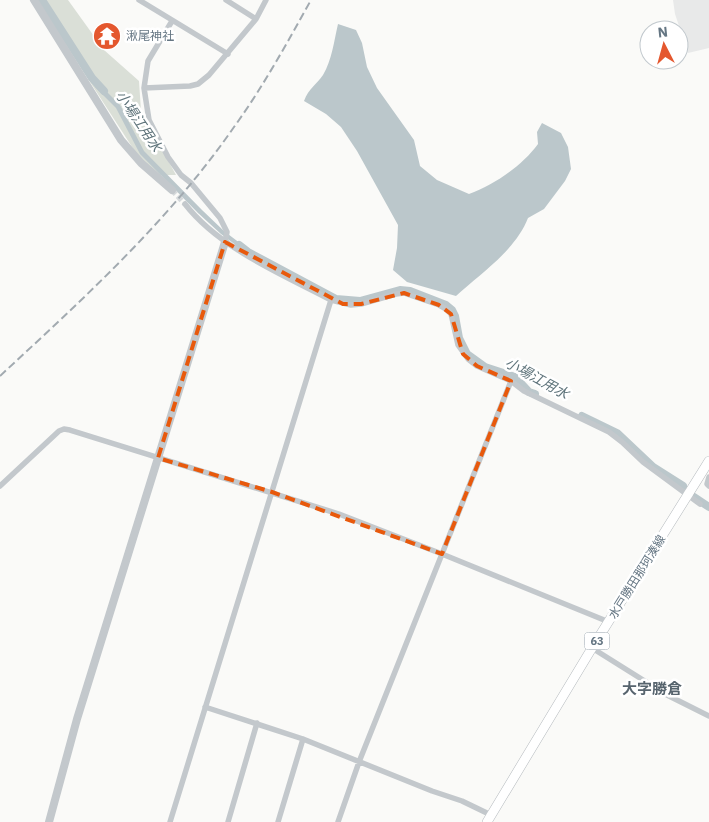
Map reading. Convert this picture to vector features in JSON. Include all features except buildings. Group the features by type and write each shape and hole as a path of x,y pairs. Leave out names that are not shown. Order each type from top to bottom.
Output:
{"main road":[{"name":"水戸勝田那珂湊線","path":"489,819 592,648 709,461"}],"street":[{"path":"34,0 122,140 141,164 172,190"},
{"path":"139,0 228,54"},
{"path":"226,0 256,19"},
{"path":"144,88 198,84 228,54 256,19 266,0"},
{"path":"49,822 77,719 227,232 220,218 191,183 181,175 168,157 149,120 144,88 148,61 172,21"},
{"path":"185,204 196,217 225,242 332,300 351,305 404,293 438,304 451,314 458,344 464,354 477,366 511,381 524,391 609,432 643,462 700,504"},
{"path":"170,822 332,300"},
{"path":"338,822 359,762 511,381"},
{"path":"0,486 59,431 64,429 339,514 609,622"},
{"path":"709,477 707,484 709,486"},
{"path":"592,648 667,695 709,716"},
{"path":"205,707 303,739 432,792 462,801 489,819"},
{"path":"228,822 257,723"},
{"path":"278,822 303,739"}],"highlighted area":[{"path":"225,242 343,304 361,304 404,293 439,305 451,314 463,354 477,366 511,381 442,554 272,492 158,458"}],"shaded area":[{"path":"37,0 68,0 104,50 139,81 141,111 176,175 158,175 136,153"},
{"path":"673,0 709,0 709,48 689,53 689,20 677,20"},
{"path":"338,24 356,30 362,43 367,67 377,88 414,140 420,166 437,180 469,194 488,185 516,167 538,144 537,132 542,123 561,133 568,147 571,169 565,181 544,209 528,218 515,241 506,251 456,296 407,282 393,270 397,248 398,225 357,151 341,127 326,114 304,101 323,75 329,63"},
{"path":"99,84 120,105 144,151 224,231 249,250 245,252 221,234 140,154 116,108 95,87"}],"waterway":[{"name":"小場江用水","path":"42,0 92,78 104,91"},
{"name":"小場江用水","path":"239,245 248,252 336,299 360,301 400,290 410,291 446,305 455,316 459,338 467,354 485,367 515,377 529,392 535,394"},
{"name":"小場江用水","path":"582,416 617,433 653,467 683,486"},
{"name":"小場江用水","path":"694,497 709,507"}],"tunnel":[{"path":"172,190 185,204"}],"railway":[{"path":"0,376 124,258 182,195 209,162 245,112 311,0"}],"place":[{"name":"湫尾神社","path":"107,36"}],"district":[{"name":"大字勝倉","path":"652,689"}]}
